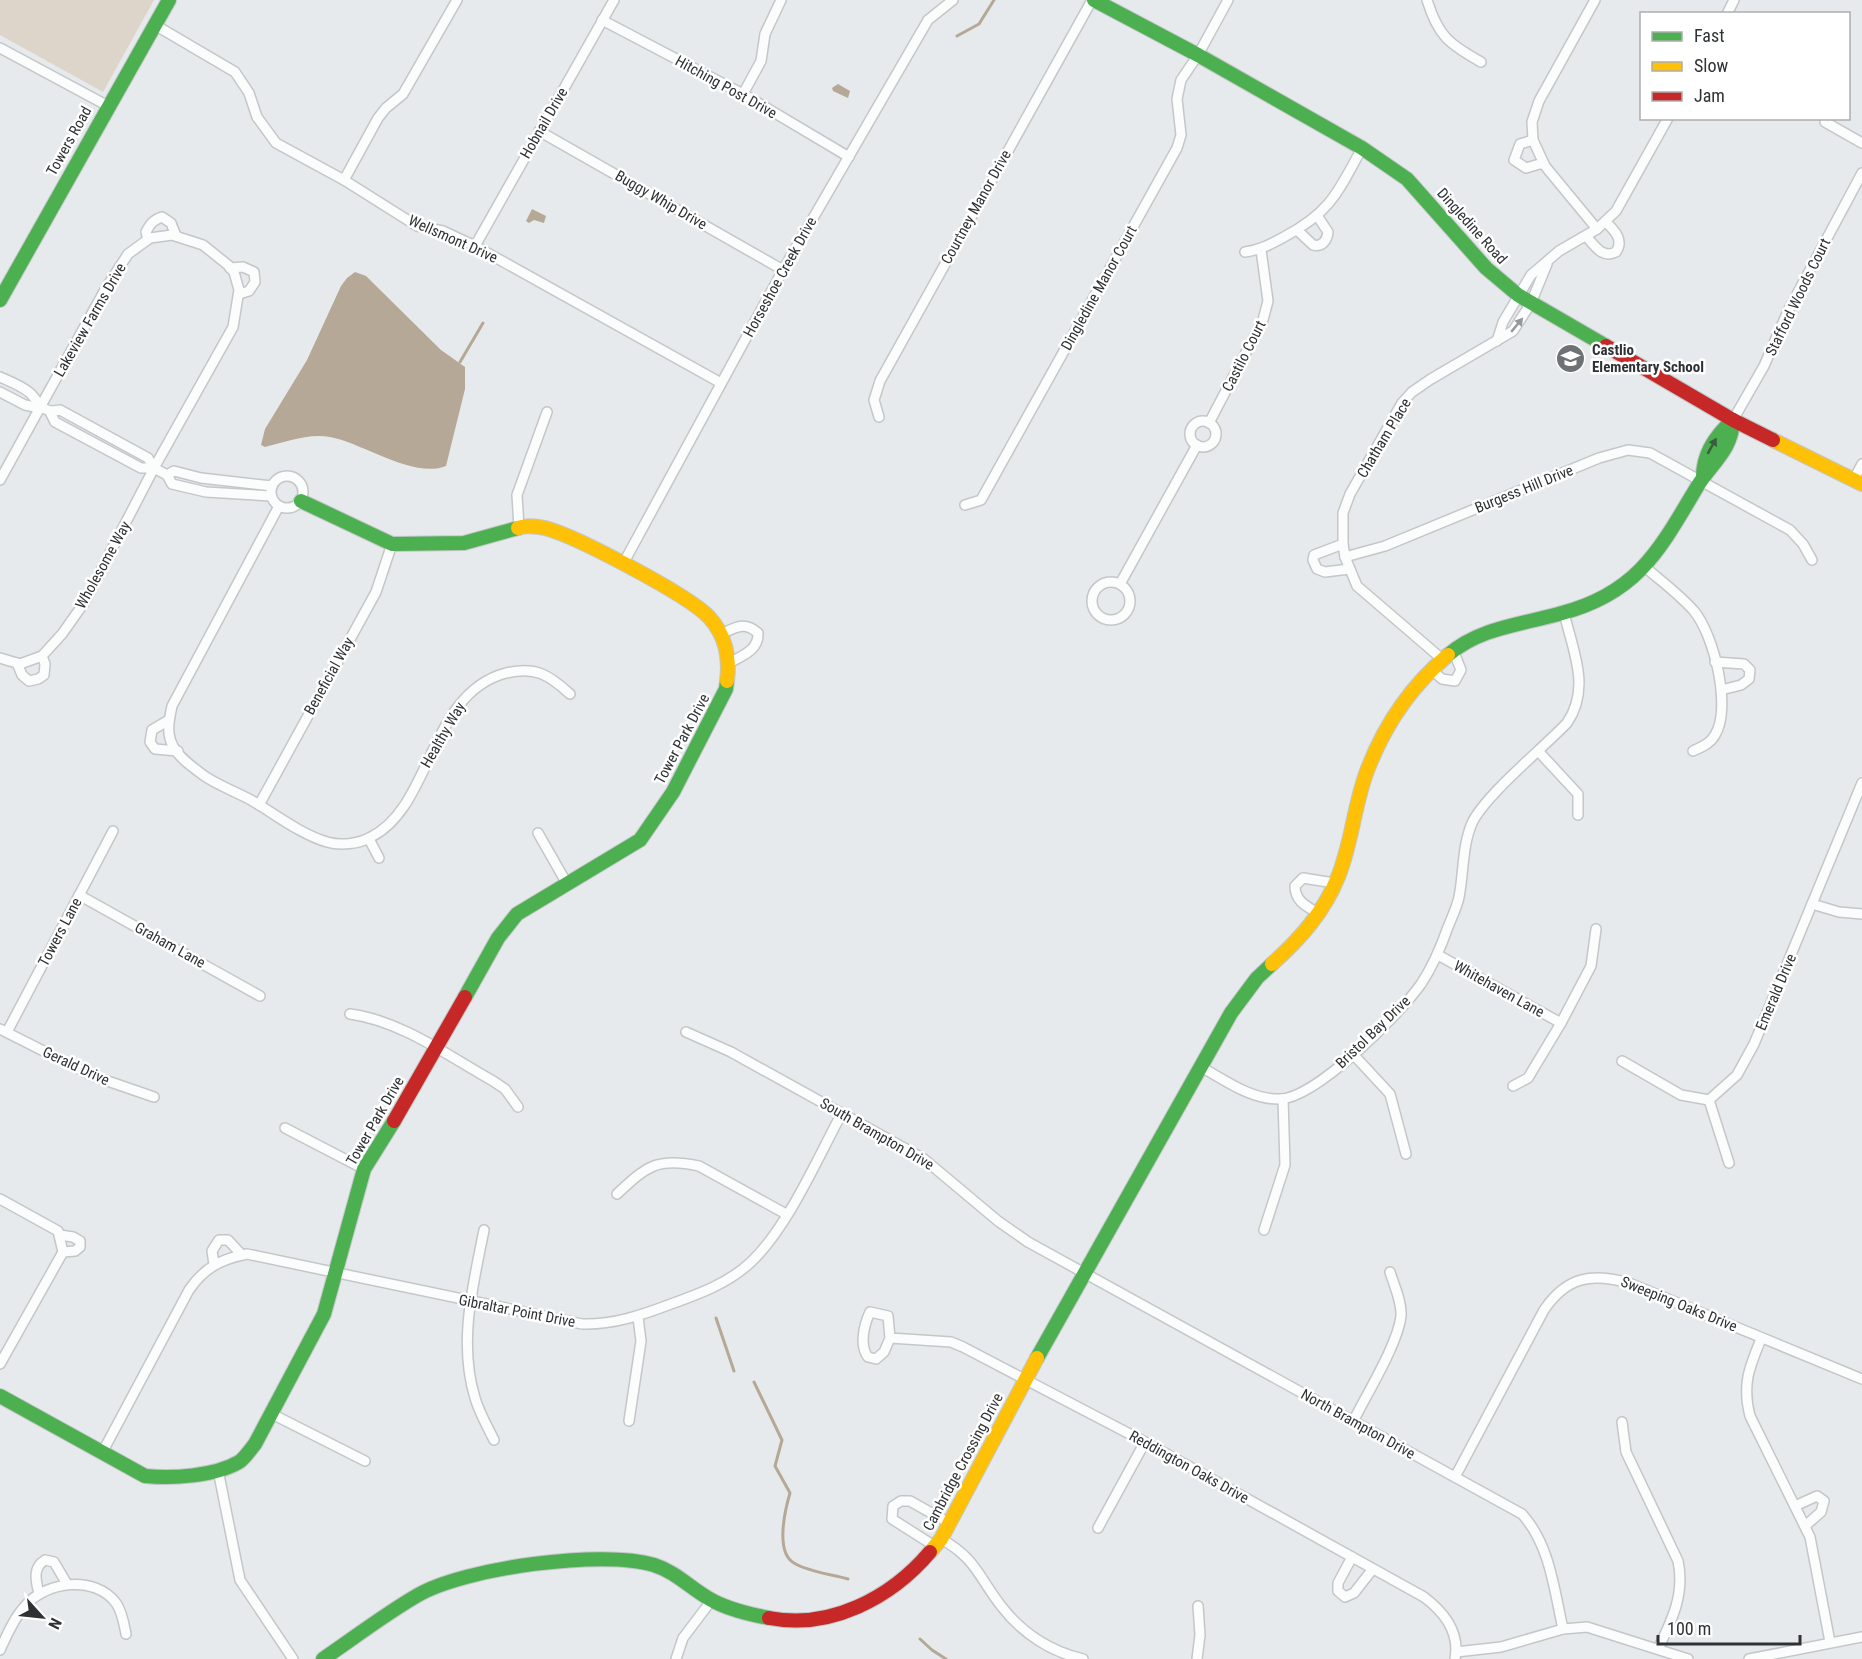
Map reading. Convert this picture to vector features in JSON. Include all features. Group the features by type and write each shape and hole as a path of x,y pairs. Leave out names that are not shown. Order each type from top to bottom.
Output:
{"street":[{"name":"Towers Road","path":"0,300 169,0"},
{"path":"344,180 378,118 403,94 457,0"},
{"name":"Hobnail Drive","path":"475,246 614,0"},
{"path":"743,94 762,61 765,34 781,0"},
{"name":"Horseshoe Creek Drive","path":"623,564 783,270 928,20 952,0"},
{"name":"Dingledine Road","path":"1093,0 1198,55 1362,148 1407,179 1486,268 1518,295 1733,420 1857,482"},
{"name":"Courtney Manor Drive","path":"879,417 874,400 880,381 1093,0"},
{"name":"Dingledine Manor Court","path":"965,505 981,500 1177,148 1181,135 1177,99 1181,80 1198,55 1228,0"},
{"path":"1427,0 1434,24 1449,44 1481,62"},
{"path":"1595,0 1534,112 1533,140 1543,163 1597,229"},
{"name":"Hitching Post Drive","path":"602,20 743,94 849,157"},
{"name":"Wellsmont Drive","path":"155,25 235,72 249,93 257,117 276,143 344,180 417,226 443,231 475,246 721,383"},
{"path":"0,48 108,106"},
{"path":"1497,341 1503,322 1531,275 1547,264 1559,251 1597,229 1616,211 1667,120"},
{"path":"1825,122 1862,143"},
{"name":"Buggy Whip Drive","path":"539,131 783,270"},
{"path":"1533,140 1520,144 1514,160 1526,168 1543,163"},
{"path":"1245,252 1262,250 1318,217 1339,191 1362,148"},
{"name":"Stafford Woods Court","path":"1733,420 1769,357 1793,302 1862,173"},
{"name":"Lakeview Farms Drive","path":"148,239 146,232 148,226 154,220 162,217 171,223 176,236"},
{"path":"1297,230 1313,245 1325,242 1328,232 1318,217"},
{"path":"1586,236 1600,252 1606,254 1616,252 1620,246 1618,237 1606,222"},
{"name":"Lakeview Farms Drive","path":"40,408 121,263 148,239 176,236 203,244 230,268 239,294 233,327 154,468"},
{"name":"Castilo Court","path":"1209,423 1263,320 1268,301 1262,250"},
{"name":"Chatham Place","path":"1436,664 1397,619 1368,598 1357,586 1345,557 1343,513 1350,494 1402,403 1422,386 1514,331 1531,303 1547,264"},
{"name":"Lakeview Farms Drive","path":"230,268 243,267 254,272 255,282 249,291 239,294"},
{"path":"0,377 29,392 40,408"},
{"path":"0,392 25,405 50,412 60,410 148,458 154,468 167,475 172,484 206,492 271,496"},
{"path":"0,480 40,408"},
{"path":"519,526 517,495 547,412"},
{"name":"Cambridge Crossing Drive","path":"323,1659 388,1613 435,1587 478,1575 569,1560 613,1557 651,1564 684,1579 711,1600 753,1617 774,1620 812,1620 832,1616 873,1602 924,1561 938,1543 1025,1380 1201,1066 1244,994 1301,938 1335,883 1366,771 1392,720 1422,677 1452,650 1493,629 1564,613 1610,594 1645,567 1674,530 1702,479 1702,465 1722,428 1733,420"},
{"name":"Castilo Court","path":"1197,422 1209,423 1215,430 1213,441 1207,446 1197,445 1190,437 1191,429 1197,422"},
{"name":"Castilo Court","path":"1119,584 1197,445"},
{"name":"Burgess Hill Drive","path":"1345,557 1385,546 1599,458 1628,450 1650,453 1702,479 1790,530 1803,544 1812,560"},
{"path":"1857,482 1862,464"},
{"name":"Wholesome Way","path":"0,658 17,663 22,675 29,681 44,675 45,664 42,656 84,603 154,468"},
{"path":"167,475 174,471 201,478 272,486"},
{"path":"294,477 303,490 301,501 293,508 279,507 271,496 272,486 279,478 294,477"},
{"name":"Tower Park Drive","path":"0,1395 145,1476 162,1478 218,1470 240,1461 248,1453 272,1414 324,1314 355,1194 364,1169 504,930 517,914 566,882 602,865 640,840 651,826 722,700 729,678 729,663 721,634 701,609 574,538 545,528 527,525 464,543 392,544 301,501"},
{"path":"279,507 188,674 172,706 168,729 174,747 208,778 328,843 341,844 369,839 379,858"},
{"name":"Beneficial Way","path":"259,805 376,592 392,544"},
{"path":"1343,544 1314,555 1313,560 1317,569 1325,572 1349,569"},
{"path":"1645,567 1693,611 1707,636 1715,662 1723,702 1720,726 1710,742 1693,751"},
{"path":"1106,582 1119,584 1130,598 1128,611 1118,619 1105,619 1095,612 1093,594 1106,582"},
{"name":"Bristol Bay Drive","path":"1201,1066 1253,1095 1283,1099 1300,1095 1319,1083 1405,1004 1438,955 1458,898 1467,842 1474,819 1483,807 1567,723 1580,696 1581,679 1564,613"},
{"path":"721,634 740,625 747,625 758,633 759,639 752,650 729,663"},
{"path":"1436,664 1442,679 1455,681 1461,670 1452,650"},
{"path":"17,663 32,661 42,656"},
{"path":"1715,662 1744,664 1750,670 1749,679 1741,685 1721,690"},
{"name":"Healthy Way","path":"369,839 396,816 455,711 475,688 503,674 536,669 551,676 570,694"},
{"path":"170,720 152,730 150,742 155,749 178,751"},
{"path":"1539,752 1578,794 1578,815"},
{"name":"Emerald Drive","path":"1709,1100 1737,1074 1754,1044 1862,783"},
{"name":"Towers Lane","path":"3,1030 113,831"},
{"path":"538,833 566,882"},
{"path":"1318,913 1300,902 1295,894 1295,886 1303,878 1335,883"},
{"name":"Graham Lane","path":"79,895 260,996"},
{"path":"1812,904 1839,912 1862,914"},
{"path":"1513,1086 1528,1078 1561,1023 1591,966 1596,929"},
{"name":"Whitehaven Lane","path":"1438,955 1561,1023"},
{"path":"350,1014 383,1020 436,1049 505,1089 518,1107"},
{"name":"Gerald Drive","path":"3,1030 93,1076 154,1097"},
{"name":"South Brampton Drive","path":"686,1032 731,1052 924,1159 998,1221 1028,1242 1087,1272"},
{"path":"1352,1053 1390,1094 1406,1154"},
{"path":"1622,1061 1681,1095 1709,1100 1729,1163"},
{"path":"1264,1230 1286,1165 1283,1099"},
{"name":"Gibraltar Point Drive","path":"102,1453 189,1290 198,1276 214,1264 242,1255 582,1324 605,1323 638,1317 705,1292 729,1278 757,1255 786,1214 842,1113"},
{"path":"285,1128 364,1169"},
{"path":"617,1194 650,1166 688,1164 699,1166 786,1214"},
{"path":"0,1199 46,1224 60,1235 73,1237 80,1241 80,1247 75,1251 63,1252"},
{"path":"484,1230 470,1302 466,1340 469,1375 475,1401 494,1440"},
{"path":"0,1365 63,1252 60,1235"},
{"name":"Gibraltar Point Drive","path":"214,1264 212,1251 219,1240 228,1240 242,1255"},
{"name":"North Brampton Drive","path":"1087,1272 1353,1422 1513,1508 1534,1527 1544,1550 1563,1629"},
{"path":"1353,1422 1391,1345 1401,1317 1390,1272"},
{"name":"Sweeping Oaks Drive","path":"1455,1477 1544,1310 1571,1284 1596,1276 1629,1283 1862,1379"},
{"path":"870,1312 888,1316 890,1338 884,1352 876,1359 868,1357 863,1350 870,1312"},
{"path":"628,1421 641,1341 638,1317"},
{"name":"Reddington Oaks Drive","path":"890,1338 951,1342 1145,1442 1352,1557 1436,1606 1450,1625 1455,1656"},
{"path":"1761,1339 1747,1378 1746,1399 1750,1416 1810,1537 1830,1642"},
{"path":"272,1414 365,1461"},
{"path":"1622,1422 1626,1452 1678,1561 1682,1579 1676,1610 1658,1649"},
{"path":"1098,1528 1145,1442"},
{"path":"218,1470 236,1569 251,1600 293,1659"},
{"path":"1795,1506 1817,1496 1824,1501 1821,1512 1805,1526"},
{"path":"948,1523 910,1502 901,1501 893,1506 892,1519 970,1559 1003,1608 1028,1634 1050,1647 1083,1659"},
{"path":"1352,1557 1338,1583 1338,1591 1345,1597 1354,1593 1372,1570"},
{"path":"39,1594 35,1579 36,1569 45,1560 54,1562 67,1584"},
{"path":"0,1650 25,1606 39,1594 67,1584 94,1588 111,1597 118,1606 126,1634"},
{"path":"676,1659 683,1638 711,1600"},
{"path":"1197,1606 1200,1635 1197,1659"},
{"path":"1455,1656 1501,1647 1563,1629 1587,1627 1603,1630 1688,1659"},
{"path":"1749,1659 1862,1637"}],"shaded area":[{"path":"0,0 154,0 103,92 0,35"},
{"path":"838,84 850,91 848,98 833,91 832,88"},
{"path":"532,209 546,216 544,223 534,220 529,223 526,221"},
{"path":"355,272 366,276 441,350 465,367 465,389 446,466 433,469 419,468 388,459 343,441 322,436 305,437 265,447 261,445 265,429 307,360 341,286"}],"waterway":[{"path":"957,36 979,24 994,0"},
{"path":"460,362 483,323"},
{"path":"716,1318 734,1371"},
{"path":"754,1382 782,1440 775,1466 790,1493 783,1530 788,1558 806,1569 848,1579"},
{"path":"920,1639 946,1659"}],"traffic: fast":[{"path":"0,300 169,0"},
{"path":"1094,0 1198,55 1362,148 1407,179 1486,268 1518,295 1606,346"},
{"path":"1703,477 1708,453 1721,432 1733,420"},
{"path":"1448,655 1474,638 1588,604 1610,594 1628,581 1658,549 1720,456 1729,440 1733,420"},
{"path":"301,501 392,544 464,543 518,528"},
{"path":"465,997 498,938 517,914 640,840 673,792 726,689 727,681"},
{"path":"1037,1358 1231,1013 1257,978 1272,964"},
{"path":"0,1396 145,1476 193,1475 218,1471 239,1462 255,1444 324,1314 364,1169 394,1121"},
{"path":"323,1659 406,1602 439,1585 499,1569 569,1560 602,1559 654,1565 715,1602 745,1613 769,1618"}],"traffic: slow":[{"path":"1773,440 1862,484"},
{"path":"518,528 525,526 545,528 581,542 656,581 697,607 715,624 723,639 728,664 727,681"},
{"path":"1272,964 1310,924 1332,890 1347,851 1367,771 1390,723 1422,680 1448,655"},
{"path":"930,1552 941,1539 1037,1358"}],"traffic: jam":[{"path":"1606,346 1733,420 1773,440"},
{"path":"394,1121 465,997"},
{"path":"769,1618 814,1619 836,1615 858,1607 897,1583 930,1552"}],"place":[{"name":"Castlio Elementary School","path":"1571,359"}]}
